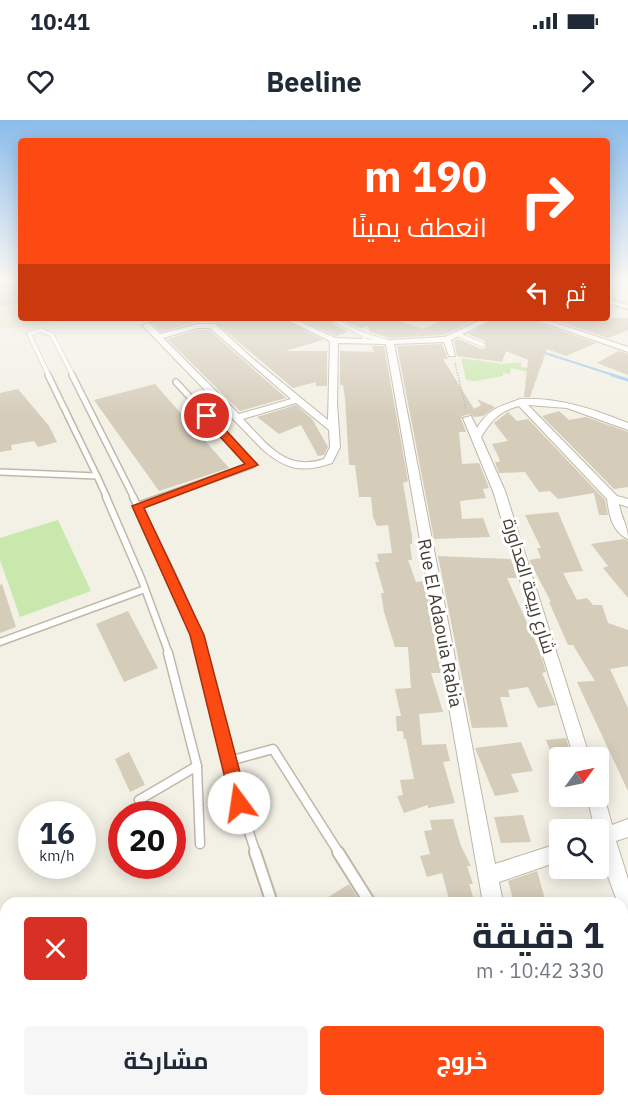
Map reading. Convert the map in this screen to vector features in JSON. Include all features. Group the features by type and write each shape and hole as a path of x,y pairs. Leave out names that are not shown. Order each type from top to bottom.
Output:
{"street":[{"path":"147,326 278,458 297,467 315,466 328,462 335,447 332,428 334,340"},
{"path":"159,337 198,326"},
{"path":"212,326 249,360 332,428"},
{"path":"304,326 334,340 364,338 390,342 447,339 476,326"},
{"path":"558,326 628,350"},
{"path":"447,339 452,354"},
{"name":"Rue El Adaouia Rabia","path":"390,342 425,549 492,897"},
{"path":"237,418 298,400"},
{"path":"520,402 614,498 628,503"},
{"path":"477,436 486,418 503,407 520,402 561,404 595,413 628,427"},
{"name":"شارع ربيعة العداورة","path":"467,415 477,436 524,566 579,747"},
{"path":"614,498 615,519 628,535"},
{"path":"609,835 628,828"},
{"path":"609,853 625,897"},
{"path":"489,876 549,856"}],"lane":[{"path":"344,326 364,338"},
{"path":"200,844 197,766 172,663 145,589 97,476 29,334 41,330 52,335 137,506 197,635 239,803 270,897"},
{"path":"459,335 483,345"},
{"path":"137,506 252,465 176,382"},
{"path":"0,472 97,476"},
{"path":"0,642 145,589"},
{"path":"229,761 273,749 366,897"},
{"path":"139,800 197,766"}],"path":[{"path":"452,354 463,389 467,415"}],"shaded area":[{"path":"0,326 25,326 0,329"}],"green space":[{"path":"461,358 504,364 521,362 521,367 528,368 528,372 511,368 510,374 503,373 503,376 475,381 466,380"},
{"path":"58,520 91,591 20,617 0,560 0,538"}],"building":[{"path":"155,326 182,326 161,332"},
{"path":"220,326 296,326 323,340 285,351 327,351 327,386 316,386 316,382 293,388"},
{"path":"315,326 337,326 348,332 336,336"},
{"path":"368,326 414,326 423,329 429,326 463,326 444,335 390,338 370,332"},
{"path":"482,326 547,326 596,343 566,356 547,349 530,397 524,397 528,360 506,351 502,362 457,356 454,341 458,339 481,349 486,348 485,341 468,334"},
{"path":"573,326 628,326 628,330 608,338"},
{"path":"198,330 209,330 286,398 240,411 167,339"},
{"path":"442,344 448,359 443,359 474,409 481,405 477,399 495,407 483,416 474,417 470,414 462,416 466,432 459,432 462,464 479,463 489,488 483,489 486,498 460,501 462,519 483,518 490,537 434,539 397,346"},
{"path":"372,346 384,346 408,481 403,483 412,536 412,544 410,544 412,560 408,560 416,582 425,581 441,673 431,673 443,712 419,714 422,745 446,744 450,761 443,762 455,803 428,808 428,805 404,813 397,796 403,795 400,780 414,779 406,739 404,739 403,731 397,731 396,716 401,716 395,689 411,688 408,647 395,647 384,612 381,593 384,593 375,562 379,562 377,554 392,553 388,525 377,526 373,517 371,497 359,497 355,465 349,465 345,398 343,385 340,385 340,351 374,352"},
{"path":"618,351 628,354 628,375 597,363"},
{"path":"155,384 229,468 159,491 94,400"},
{"path":"18,389 49,426 57,442 38,447 34,441 11,445 12,450 0,452 0,393"},
{"path":"296,405 312,419 328,447 324,455 318,456 301,425 279,434 257,417"},
{"path":"559,411 569,420 586,417 628,432 628,487 614,489 542,416"},
{"path":"508,412 517,421 528,419 605,500 608,515 599,515 594,493 558,499 550,491 539,492 525,472 499,473 495,462 500,462 492,444 508,441 494,423"},
{"path":"558,512 583,571 563,573 577,600 587,598 593,605 602,605 608,623 628,630 628,666 610,669 628,708 628,791 577,682 595,681 573,645 568,645 549,602 551,602 529,560 541,558 537,548 541,548 525,515"},
{"path":"624,539 628,541 628,598 603,568 608,566 591,544"},
{"path":"438,556 511,559 517,578 507,578 540,652 546,672 542,673 556,705 538,708 528,687 508,690 510,697 500,697 508,727 472,728"},
{"path":"2,584 16,627 0,633 0,585"},
{"path":"128,611 158,668 124,682 96,624"},
{"path":"566,738 569,747 549,748 546,740"},
{"path":"521,742 533,771 511,774 519,792 495,796 475,748"},
{"path":"129,752 145,785 130,792 115,759"},
{"path":"523,815 531,842 501,843 494,817"},
{"path":"453,819 461,846 471,866 467,866 473,884 469,884 473,897 448,897 442,873 427,877 420,856 430,854 424,831 432,830 430,820"},
{"path":"537,871 544,897 512,897 508,881"},
{"path":"349,884 357,897 328,897"}],"waterway":[{"path":"542,352 616,376"},
{"path":"612,375 628,380"}],"route":[{"path":"207,416 252,465 137,506 165,561 197,635 239,803"}]}
